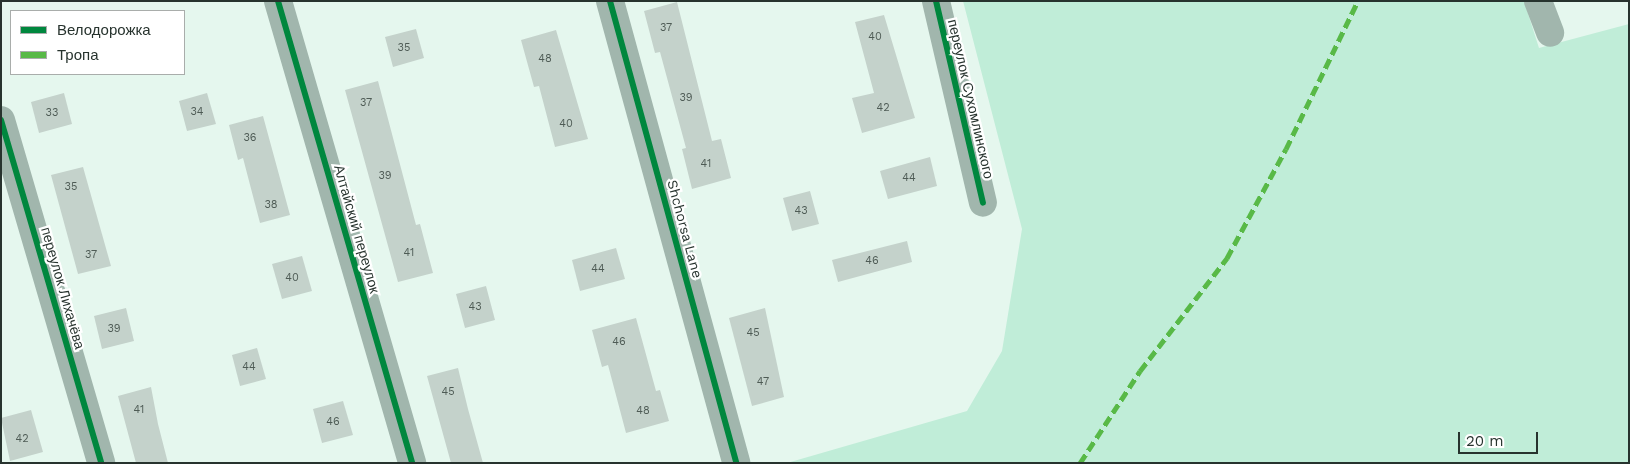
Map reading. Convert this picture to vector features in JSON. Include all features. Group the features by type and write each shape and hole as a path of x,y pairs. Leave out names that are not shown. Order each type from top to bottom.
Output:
{"street":[{"name":"Алтайский переулок","path":"278,1 412,463"},
{"name":"Shchorsa Lane","path":"610,1 736,463"},
{"name":"переулок Сухомлинского","path":"936,1 983,203"},
{"path":"1538,1 1550,33"},
{"name":"переулок Лихачёва","path":"1,120 101,463"}],"green space":[{"path":"963,1 1524,1 1539,48 1629,24 1629,463 787,463 967,411 1002,351 1022,229"}],"building":[{"path":"677,2 712,141 721,139 731,178 692,189 682,149 686,148 660,52 655,53 644,11"},
{"path":"884,15 915,118 862,133 852,98 874,93 855,22"},
{"path":"416,29 424,58 393,67 385,37"},
{"path":"556,30 588,139 555,147 539,86 534,87 521,40"},
{"path":"378,81 416,225 420,224 433,273 398,282 345,90"},
{"path":"64,93 72,124 39,133 31,102"},
{"path":"207,93 216,124 187,131 179,101"},
{"path":"263,116 290,215 260,223 243,158 238,160 229,125"},
{"path":"930,157 937,186 888,199 880,171"},
{"path":"83,167 111,266 78,274 51,175"},
{"path":"810,191 819,224 792,231 783,198"},
{"path":"907,241 912,262 838,282 832,260"},
{"path":"616,248 625,279 580,291 572,260"},
{"path":"302,256 312,291 282,299 272,264"},
{"path":"486,286 495,320 465,328 456,294"},
{"path":"126,308 134,341 102,349 94,316"},
{"path":"765,308 784,397 752,406 729,318"},
{"path":"636,318 656,391 660,390 669,421 626,433 608,365 602,367 592,330"},
{"path":"257,348 266,379 240,386 232,355"},
{"path":"458,368 483,463 451,463 427,376"},
{"path":"151,387 168,463 136,463 118,396"},
{"path":"343,401 353,435 322,443 313,409"},
{"path":"31,410 43,452 10,461 1,418"}],"marked path":[{"path":"1080,463 1140,371 1227,258 1286,149 1358,1"}],"cycle path":[{"path":"278,1 412,463"},
{"path":"610,1 736,463"},
{"path":"936,1 983,203"},
{"path":"1,120 101,463"}]}
